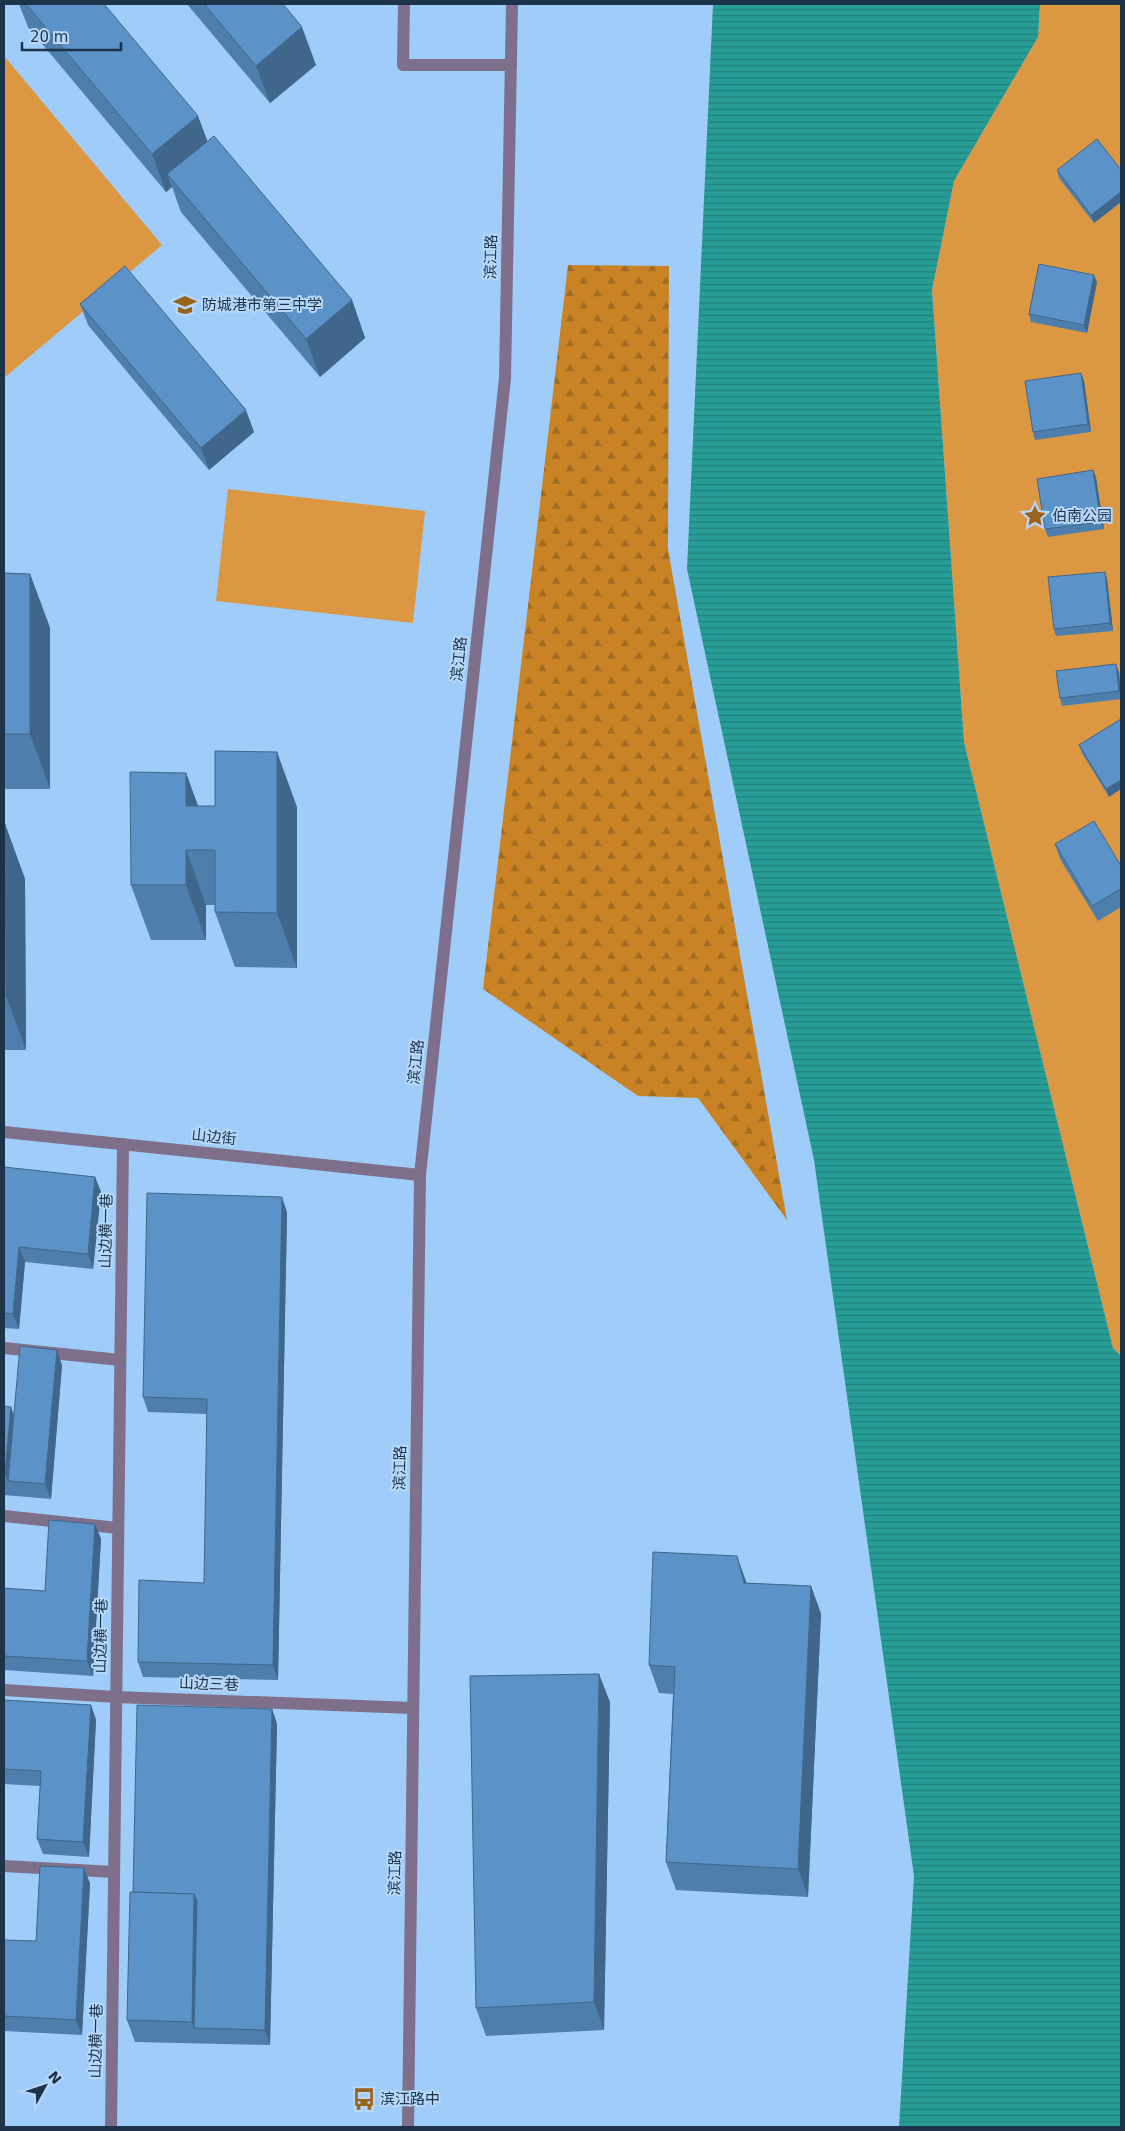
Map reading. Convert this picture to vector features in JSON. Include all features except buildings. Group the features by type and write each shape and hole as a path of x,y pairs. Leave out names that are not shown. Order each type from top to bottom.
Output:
{"street":[{"path":"404,4 403,65 511,66"},
{"name":"滨江路","path":"408,2127 420,1175 505,378 512,4"},
{"name":"山边街","path":"4,1132 420,1175"},
{"name":"山边横一巷","path":"111,2127 123,1144"},
{"path":"4,1348 120,1360"},
{"path":"4,1516 118,1528"},
{"name":"山边三巷","path":"4,1690 116,1697 413,1708"},
{"path":"4,1866 114,1872"}],"green space":[{"path":"568,265 669,266 668,549 787,1220 698,1098 638,1096 483,989"}],"shaded area":[{"path":"713,4 1040,4 1038,37 954,181 932,290 964,742 1113,1348 1121,1356 1121,2127 899,2127 914,1876 814,1160 687,569"},
{"name":"伯南公园","path":"1040,4 1121,4 1121,1356 1113,1348 964,742 932,290 954,181 1038,37"},
{"path":"4,56 162,245 4,378"},
{"path":"228,489 425,511 413,623 216,601"}],"place":[{"name":"防城港市第三中学","path":"185,305"},
{"name":"伯南公园","path":"1035,516"},
{"name":"滨江路中","path":"364,2099"}]}
